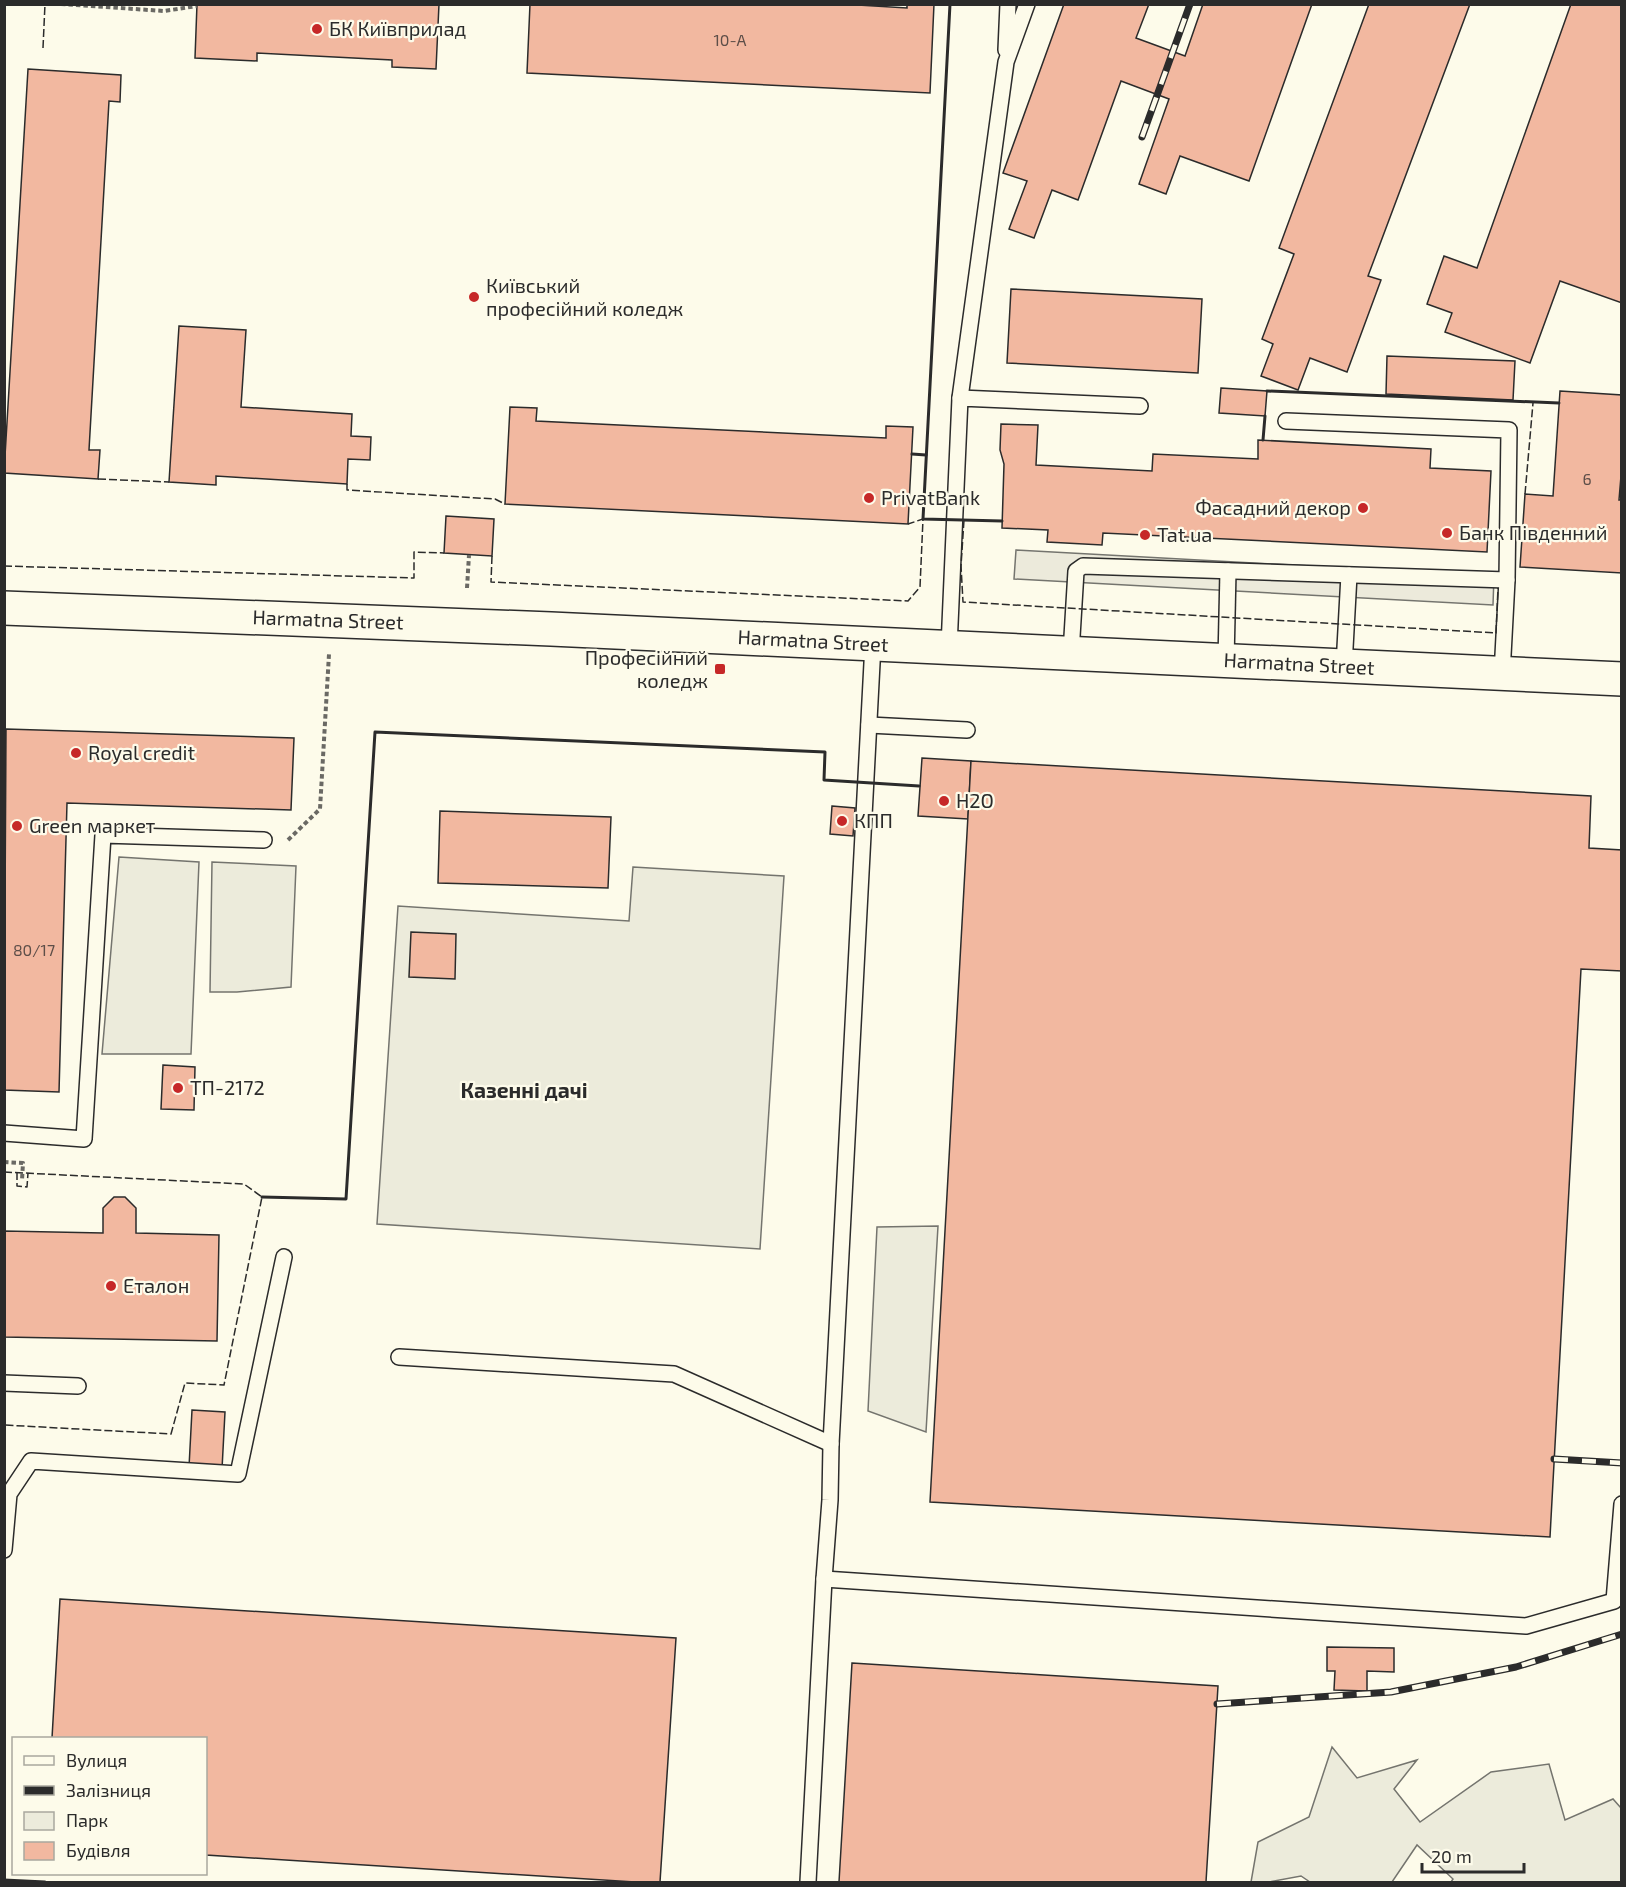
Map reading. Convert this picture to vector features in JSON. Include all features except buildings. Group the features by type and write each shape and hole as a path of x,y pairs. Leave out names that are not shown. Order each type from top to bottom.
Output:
{"street":[{"name":"Harmatna Street","path":"4,608 562,629 1622,679"}],"lane":[{"path":"949,647 960,398 1006,62 1008,4"},
{"path":"1006,62 1028,4"},
{"path":"960,398 1140,405"},
{"path":"1286,421 1509,430 1507,580 1502,674"},
{"path":"1071,653 1076,571 1080,567 1507,580"},
{"path":"1226,660 1228,572"},
{"path":"1344,666 1349,575"},
{"path":"808,1882 830,1500 831,1444 873,644"},
{"path":"869,725 967,730"},
{"path":"4,1133 84,1139 103,836 264,840"},
{"path":"4,1550 9,1494 30,1461 238,1474 284,1257"},
{"path":"399,1357 674,1374 831,1444"},
{"path":"4,1383 78,1386"},
{"path":"824,1579 1526,1626 1614,1601 1622,1504"}],"path":[{"path":"61,4 164,11 197,6"},
{"path":"468,588 469,555"},
{"path":"264,840 286,842 320,809 329,653"},
{"path":"4,1162 22,1163 22,1180"}],"green space":[{"path":"119,857 199,862 191,1054 102,1054"},
{"path":"212,862 296,866 291,987 210,992"},
{"path":"633,867 784,876 760,1249 377,1224 398,906 629,921"},
{"path":"938,1226 926,1432 868,1411 877,1227"},
{"path":"1332,1747 1357,1778 1417,1760 1394,1789 1420,1822 1491,1772 1549,1764 1565,1820 1613,1799 1621,1808 1621,1882 1451,1882 1453,1879 1417,1845 1392,1882 1310,1882 1301,1876 1269,1882 1251,1882 1258,1842 1309,1817"}],"shaded area":[{"path":"1016,550 1494,576 1493,605 1014,579"}],"railway":[{"path":"1142,137 1190,4"},
{"path":"1554,1459 1622,1463"},
{"path":"1217,1704 1391,1692 1516,1667 1622,1634"}],"fence":[{"path":"43,48 45,4"},
{"path":"1525,494 1533,403"},
{"path":"98,479 169,482"},
{"path":"347,484 347,490 495,499 505,504"},
{"path":"492,556 491,582 908,601 920,587 923,519 908,524"},
{"path":"964,520 961,566 963,602 1496,633 1498,588"},
{"path":"4,566 414,578 414,552 444,553"},
{"path":"4,1172 244,1184 262,1197 224,1385 185,1383 171,1434 4,1425"},
{"path":"17,1172 17,1186 27,1187 28,1173"}],"wall":[{"path":"950,4 923,519 1002,521"},
{"path":"1267,391 1559,403"},
{"path":"1263,440 1265,416"},
{"path":"912,454 926,455"},
{"path":"262,1197 346,1199 375,732 825,752 824,780 919,786"},
{"path":"4,1880 45,1882"}],"place":[{"name":"БК Київприлад","path":"317,29"},
{"name":"Київський професійний коледж","path":"474,297"},
{"name":"PrivatBank","path":"869,498"},
{"name":"Фасадний декор","path":"1363,508"},
{"name":"Банк Південний","path":"1447,533"},
{"name":"Tat.ua","path":"1145,535"},
{"name":"Професійний коледж","path":"720,669"},
{"name":"Royal credit","path":"76,753"},
{"name":"H2O","path":"944,801"},
{"name":"КПП","path":"842,821"},
{"name":"Green маркет","path":"17,826"},
{"name":"ТП-2172","path":"178,1088"},
{"name":"Еталон","path":"111,1286"}],"district":[{"name":"Казенні дачі","path":"524,1091"}]}
